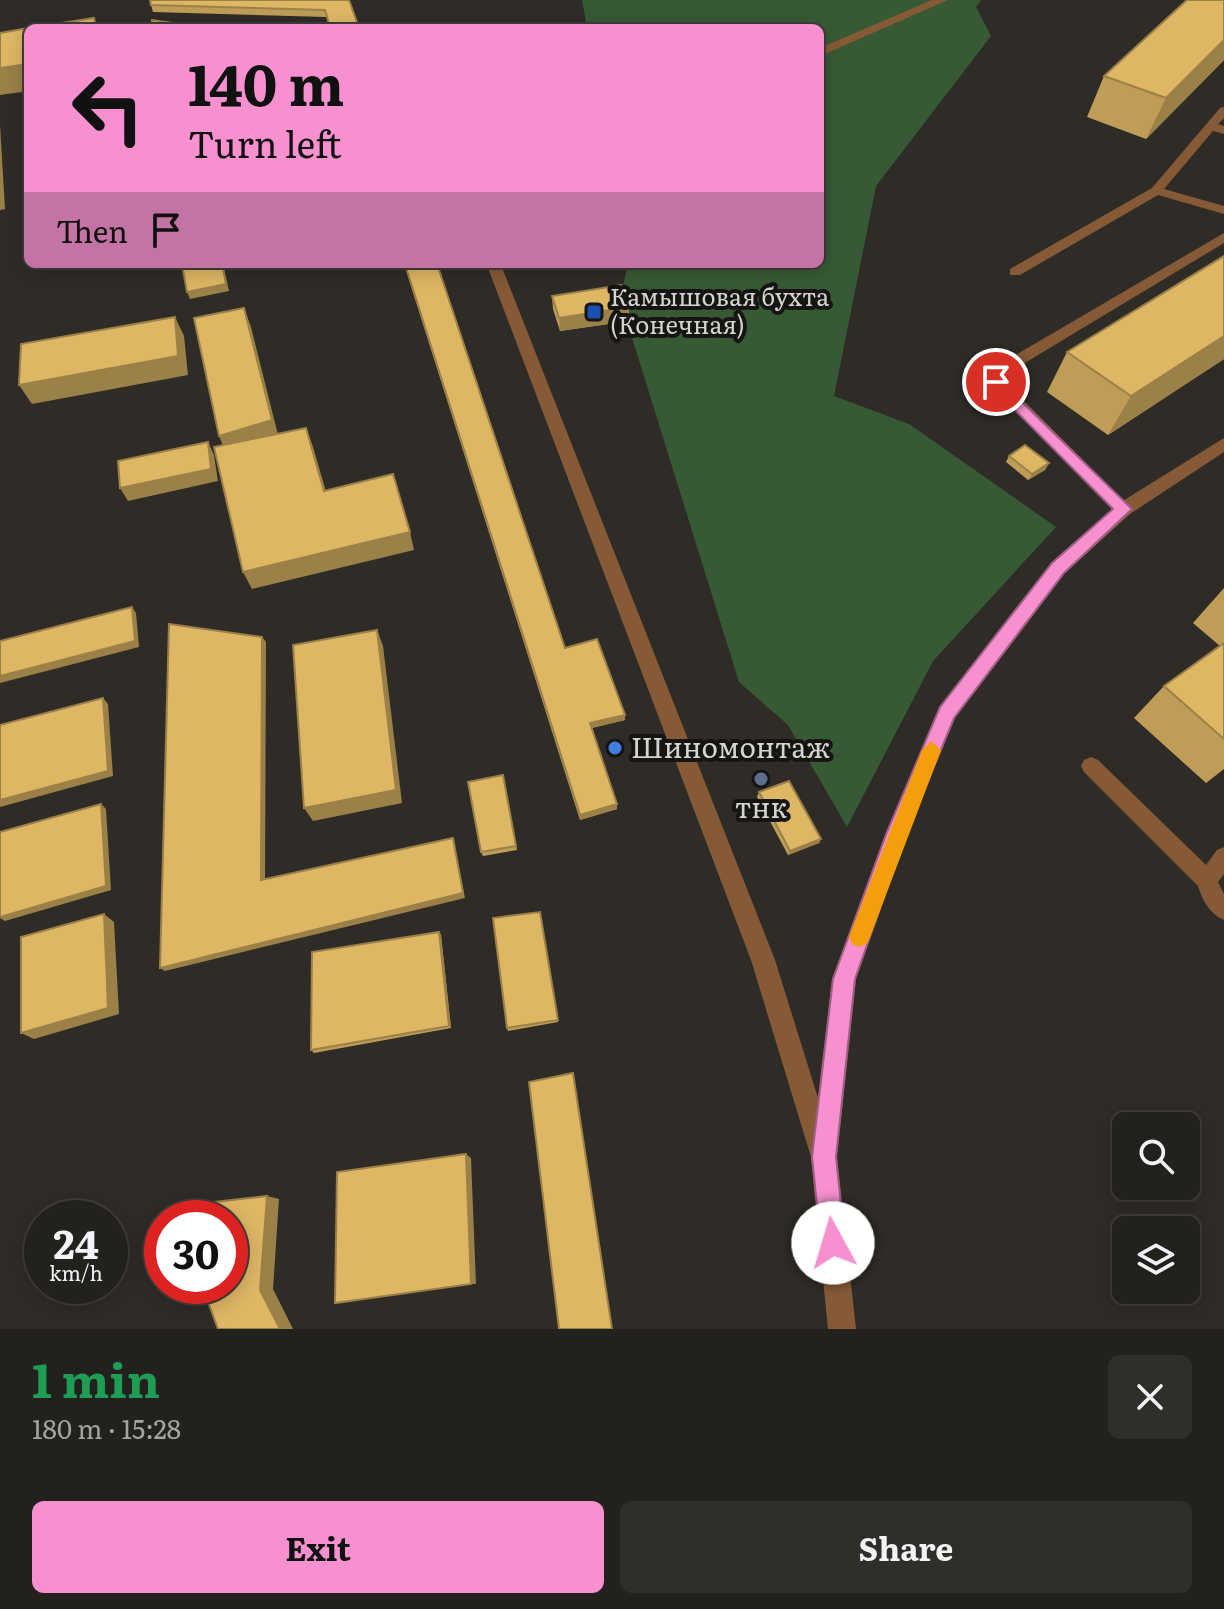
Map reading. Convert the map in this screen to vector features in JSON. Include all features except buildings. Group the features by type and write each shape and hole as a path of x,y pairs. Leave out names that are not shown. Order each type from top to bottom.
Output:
{"street":[{"path":"824,50 942,0"},
{"path":"495,268 763,960 824,1157 842,1329"},
{"path":"824,1157 844,979 897,832 947,713 1058,568 1124,509 1224,444"}],"lane":[{"path":"1015,272 1156,191 1218,128 1224,110"},
{"path":"1156,191 1224,210"},
{"path":"1124,509 996,382 1002,370 1224,237"},
{"path":"1091,766 1207,880 1224,910"},
{"path":"1207,880 1224,857"}],"green space":[{"path":"582,0 981,0 976,7 991,36 876,186 834,396 909,424 1056,527 933,661 847,827 788,725 739,682 620,299 627,268 824,268 824,24 586,24"}],"slow traffic":[{"path":"859,937 931,750"}],"place":[{"name":"Камышовая бухта (Конечная)","path":"594,312"},
{"name":"Шиномонтаж","path":"615,748"},
{"name":"тнк","path":"761,779"}],"route":[{"path":"833,1243 824,1157 844,979 897,832 947,713 1058,568 1124,509 1006,396 996,382"}]}
